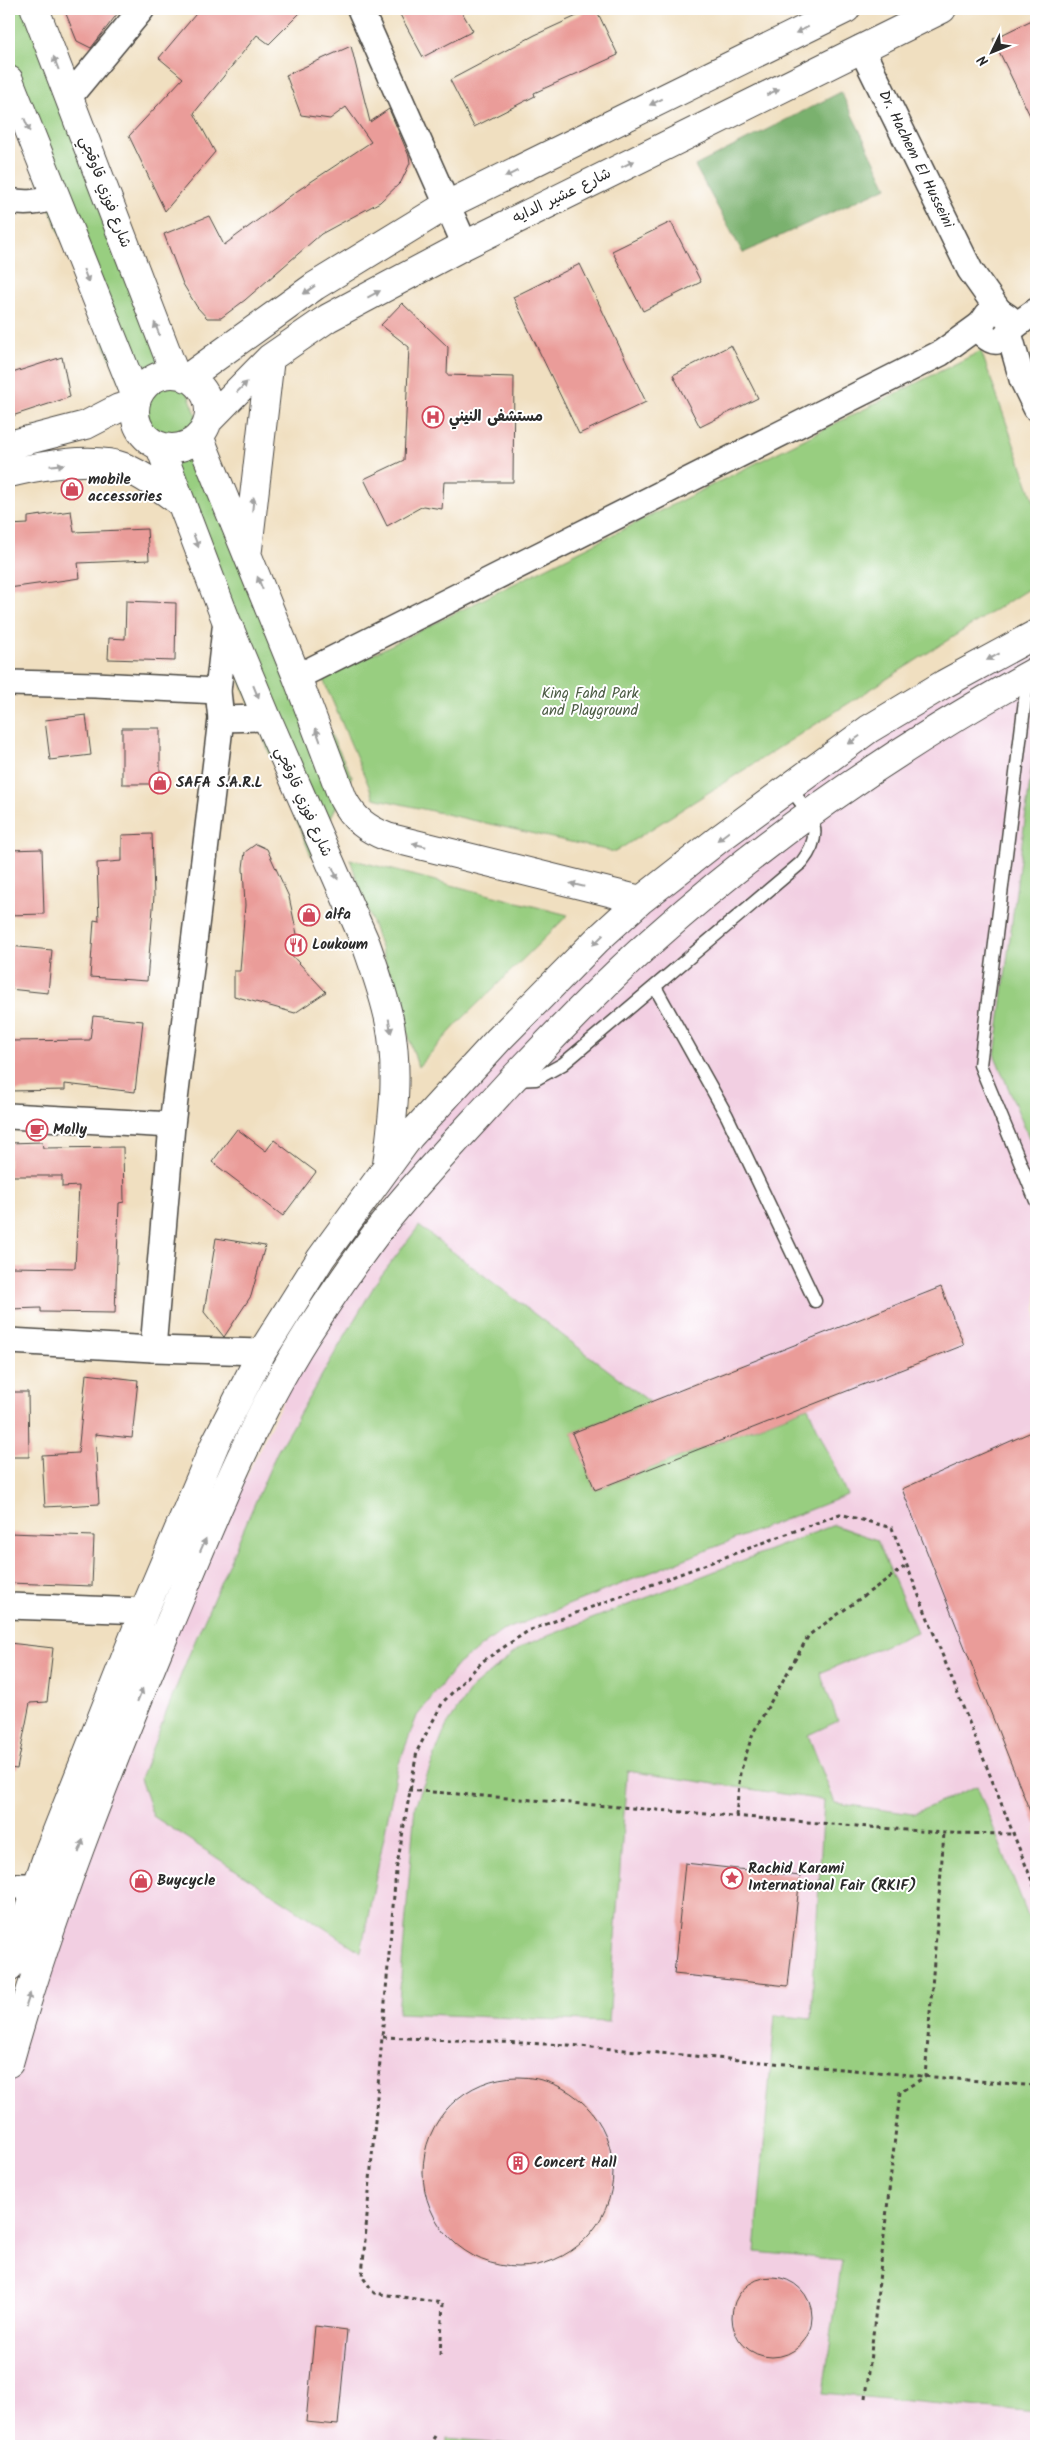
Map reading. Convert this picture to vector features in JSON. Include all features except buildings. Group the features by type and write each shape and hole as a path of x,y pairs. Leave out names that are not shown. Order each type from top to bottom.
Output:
{"street":[{"name":"شارع فوزي قاوقجي","path":"35,9 181,376"},
{"path":"69,97 142,9"},
{"path":"360,9 465,245"},
{"path":"181,376 315,286 447,205 843,9"},
{"name":"شارع عشير الدايه","path":"203,429 270,358 328,318 465,245 942,9"},
{"name":"Dr. Hachem El Husseini","path":"861,48 1036,408"},
{"path":"9,80 136,402 137,426 151,442 160,447 174,449 188,445 203,429 208,406 203,392 181,376 162,375 152,380 143,388 136,402 119,408 86,425 9,444"},
{"path":"9,200 22,204 39,203 55,197"},
{"path":"297,677 941,354 996,326 1036,301"},
{"path":"996,326 1036,311"},
{"path":"247,553 270,358"},
{"path":"203,429 247,553 348,811 372,831 387,837 641,900"},
{"name":"شارع فوزي قاوقجي","path":"160,447 226,620 314,828 366,944 390,1023 395,1085 387,1167"},
{"path":"9,473 33,468 90,462 122,466 151,481 182,504"},
{"path":"153,1350 172,1125 221,719 218,691 226,620"},
{"path":"9,1967 36,1886 144,1611 216,1444 262,1352 321,1258 387,1167 432,1111 499,1039 597,940 641,900 789,787 906,705 1036,634"},
{"path":"9,2063 36,1977 104,1781 244,1449 294,1356 370,1243 430,1168 513,1080 653,939 746,861 809,814 948,721 1032,673"},
{"path":"9,683 95,684 218,691"},
{"path":"221,719 267,718"},
{"path":"314,828 322,831 337,827 348,811"},
{"path":"9,1116 172,1125"},
{"path":"9,1341 153,1350 262,1352"},
{"path":"9,1606 144,1611"},
{"path":"9,1886 36,1886"}],"lane":[{"path":"1032,673 980,1065 1036,1201"},
{"path":"513,1080 536,1079 549,1074 802,862 810,852 815,839 815,826 809,814 789,787"},
{"path":"655,987 727,1116 815,1300"}],"path":[{"path":"440,2355 444,2304 374,2294 362,2276 396,1871 408,1790 417,1751 442,1702 484,1661 528,1631 840,1514 892,1528 1036,1890"},
{"path":"736,1816 740,1774 752,1733 809,1635 907,1565"},
{"path":"408,1790 944,1834 1015,1834"},
{"path":"925,2077 944,1834"},
{"path":"383,2037 568,2045 1036,2086"},
{"path":"866,2398 900,2092 925,2077"},
{"path":"429,2446 435,2436"}],"shaded area":[{"path":"1036,634 1036,2446 9,2446 9,2010 71,1840 361,1239 430,1131 666,875"}],"green space":[{"path":"9,9 37,9 293,661 352,776 311,856 9,108"},
{"path":"841,92 887,187 743,253 695,166"},
{"name":"King Fahd Park and Playground","path":"981,351 1036,507 1036,584 615,852 374,798 323,679"},
{"path":"1036,733 1036,1155 995,1056"},
{"path":"350,859 568,915 460,1021 418,1067 382,951"},
{"path":"419,1226 650,1402 572,1433 595,1490 808,1407 847,1495 502,1631 458,1664 417,1716 398,1766 361,1952 153,1816 140,1779 188,1657 277,1452 377,1281"},
{"path":"834,1525 877,1540 917,1632 820,1673 838,1721 808,1735 835,1803 913,1814 977,1786 1036,1936 1036,2413 823,2393 842,2260 755,2252 775,2015 811,2019 824,1800 627,1771 609,2022 398,2013 415,1806 446,1727 471,1689 522,1646"},
{"path":"446,2438 530,2446 446,2446"}],"place":[{"name":"مستشفى النيني","path":"433,417"},
{"name":"mobile accessories","path":"72,489"},
{"name":"SAFA S.A.R.L","path":"160,783"},
{"name":"alfa","path":"309,915"},
{"name":"Loukoum","path":"296,945"},
{"name":"Molly","path":"37,1130"},
{"name":"Rachid Karami International Fair (RKIF)","path":"732,1878"},
{"name":"Buycycle","path":"141,1881"},
{"name":"Concert Hall","path":"518,2163"}]}
